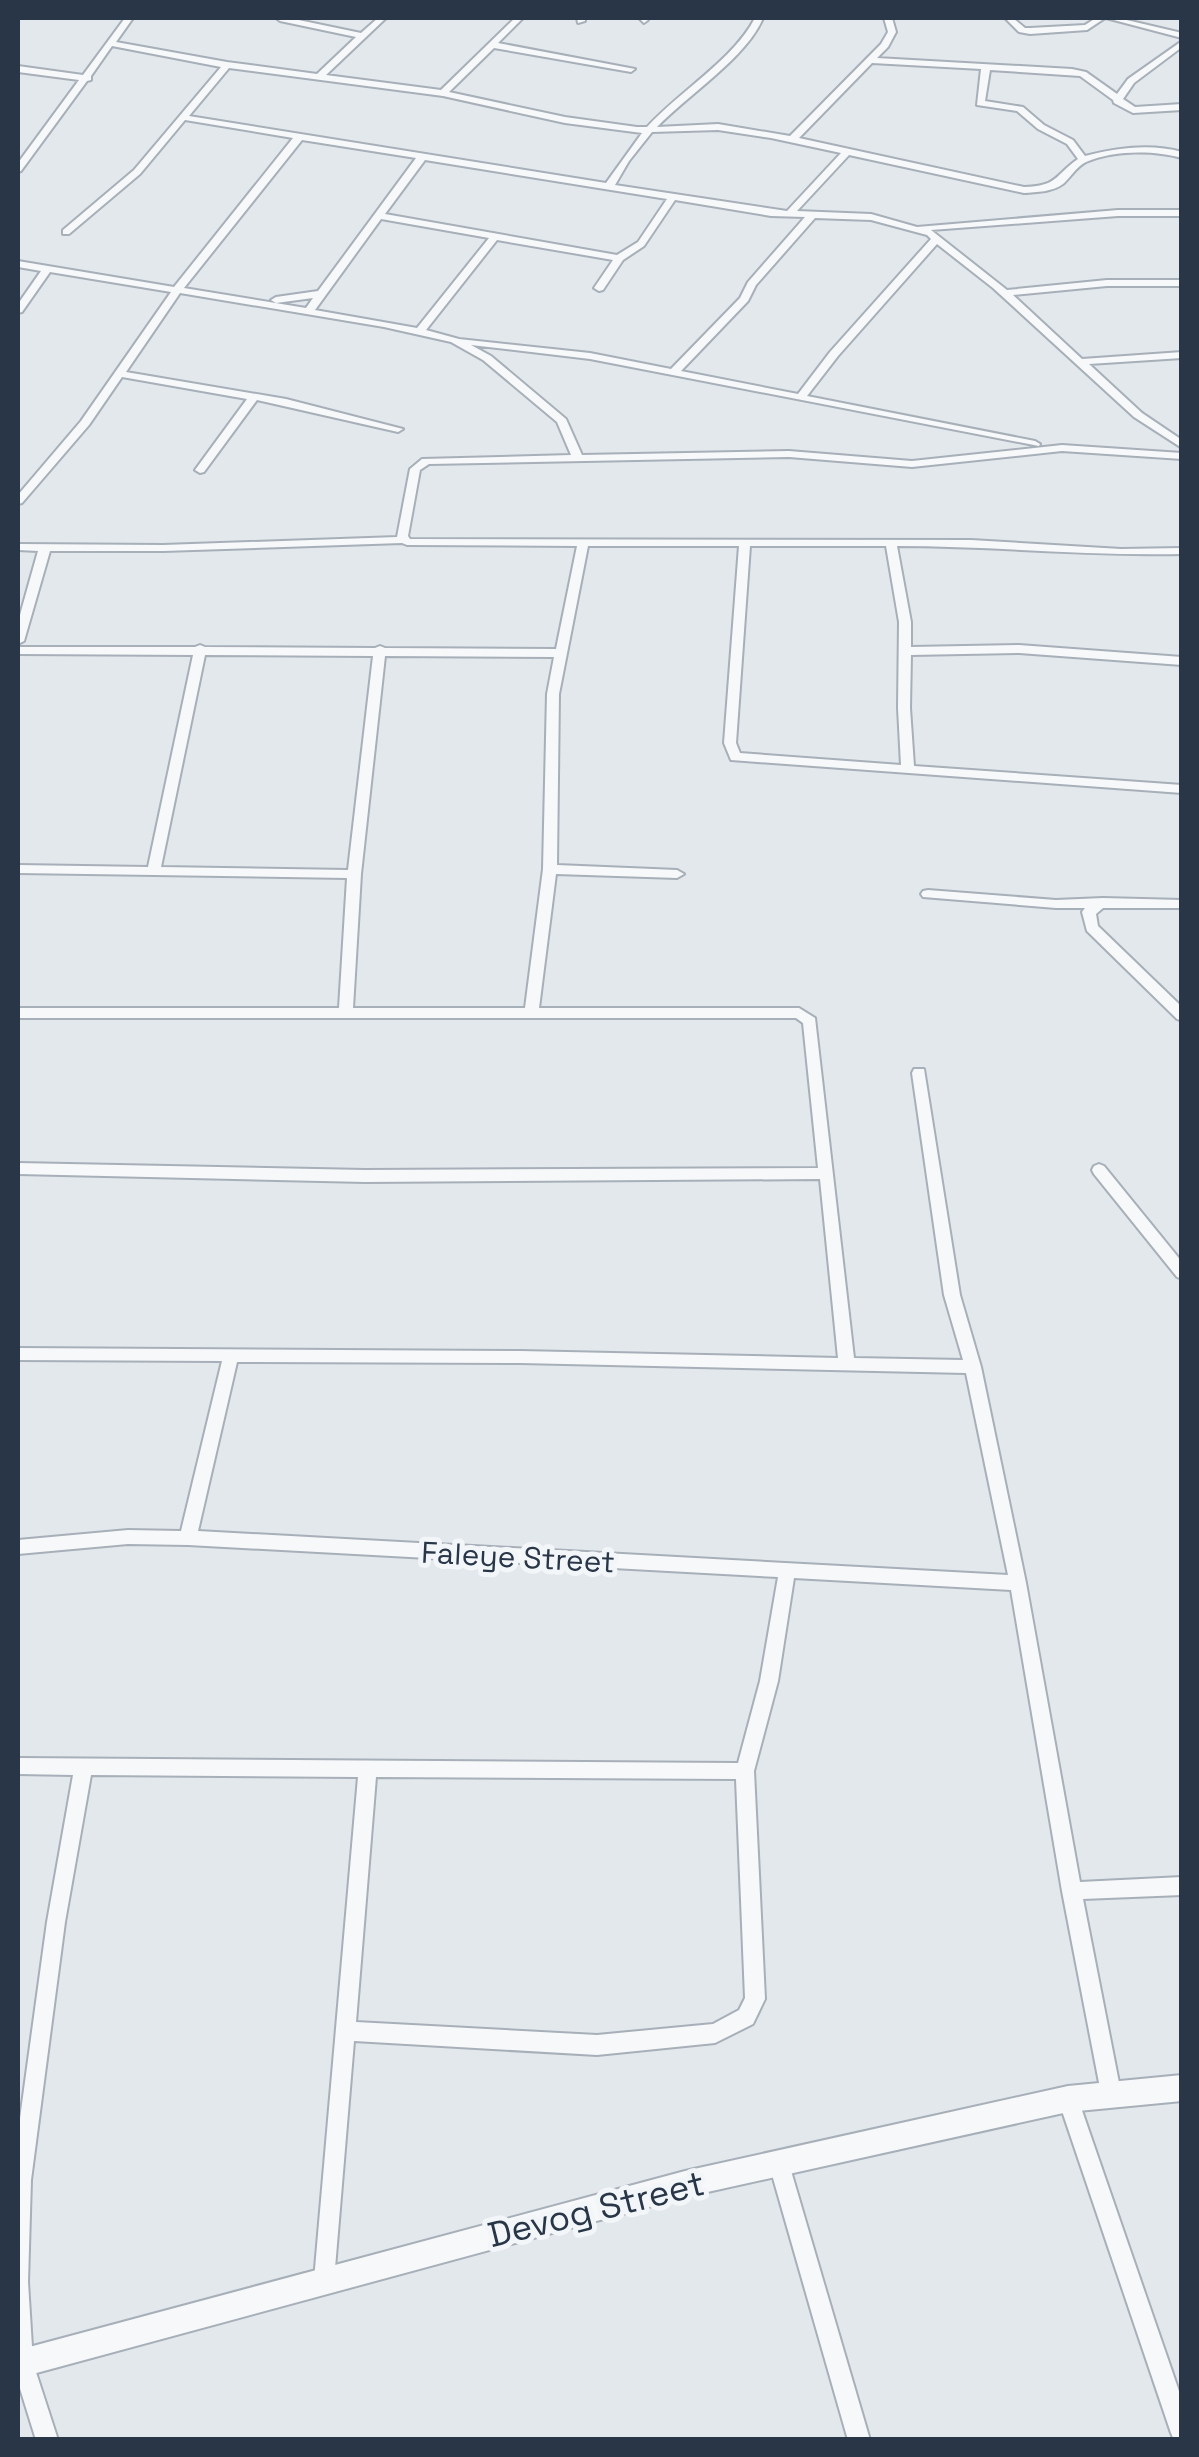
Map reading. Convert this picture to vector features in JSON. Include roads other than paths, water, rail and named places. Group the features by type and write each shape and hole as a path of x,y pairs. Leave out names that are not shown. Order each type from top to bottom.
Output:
{"street":[{"path":"18,169 129,18"},
{"path":"280,18 362,36"},
{"path":"320,76 382,18"},
{"path":"443,93 519,18"},
{"path":"609,187 648,130 722,65 752,32 759,18"},
{"path":"792,140 890,38 888,18"},
{"path":"1008,18 1022,30 1030,31 1087,26 1100,18"},
{"path":"1110,18 1182,39"},
{"path":"1117,101 1131,81 1182,39"},
{"path":"113,44 227,65 443,93 565,120 648,130 718,127 1034,190 1057,186 1083,160 1157,150 1182,156"},
{"path":"492,45 631,70"},
{"path":"869,60 1072,72 1132,110 1182,107"},
{"path":"66,232 137,172 227,65"},
{"path":"986,68 980,102 1020,109 1049,133 1070,142 1083,160"},
{"path":"18,69 88,78"},
{"path":"1092,82 1131,81"},
{"path":"186,118 788,215 871,218 917,229 937,238 1004,293 1138,415 1182,445"},
{"path":"18,501 85,423 177,290 299,136"},
{"path":"788,215 846,152"},
{"path":"309,311 422,157"},
{"path":"599,288 619,258 641,244 673,197"},
{"path":"917,229 1118,213 1182,213"},
{"path":"674,373 744,299 812,215"},
{"path":"379,216 619,258"},
{"path":"419,332 496,236"},
{"path":"801,397 937,238"},
{"path":"18,264 309,311 454,340 590,356 950,424 998,438 1062,448 1182,456"},
{"path":"18,310 47,270"},
{"path":"1004,293 1107,283 1182,283"},
{"path":"253,303 322,294"},
{"path":"454,340 487,358 562,422 578,458"},
{"path":"1078,362 1182,356"},
{"path":"120,374 398,428"},
{"path":"200,470 254,397"},
{"path":"998,438 1000,453"},
{"path":"404,540 417,465 435,461 789,454 912,464 1062,448"},
{"path":"18,547 159,551 404,540 745,541 1182,551"},
{"path":"745,541 730,743 735,757 1182,789"},
{"path":"532,1010 550,870 553,694 584,542"},
{"path":"891,543 905,622 908,768"},
{"path":"18,641 45,548"},
{"path":"153,872 200,649"},
{"path":"904,652 1019,649 1182,661"},
{"path":"18,650 562,653"},
{"path":"346,1010 354,874 380,650"},
{"path":"18,869 354,874"},
{"path":"550,870 677,874"},
{"path":"928,894 1056,904 1182,904"},
{"path":"1103,902 1089,912 1092,928 1182,1016"},
{"path":"18,1012 799,1013 810,1020 848,1364"},
{"path":"919,1073 952,1295 974,1367 1018,1583 1111,2093"},
{"path":"18,1170 365,1176 825,1173"},
{"path":"1099,1170 1182,1274"},
{"path":"18,1354 974,1367"},
{"path":"188,1538 232,1356"},
{"name":"Faleye Street","path":"18,1547 128,1536 188,1538 1018,1583"},
{"path":"346,2031 597,2046 715,2032 746,2016 755,1999 746,1771 769,1681 787,1571"},
{"path":"18,1766 368,1766 437,1772 746,1771"},
{"path":"324,2280 368,1766"},
{"path":"48,2440 20,2363 21,2180 56,1922 83,1769"},
{"path":"1072,1891 1182,1886"},
{"name":"Devog Street","path":"20,2363 685,2184 1068,2099 1182,2088"},
{"path":"1068,2099 1182,2433"},
{"path":"780,2164 859,2440"}]}
